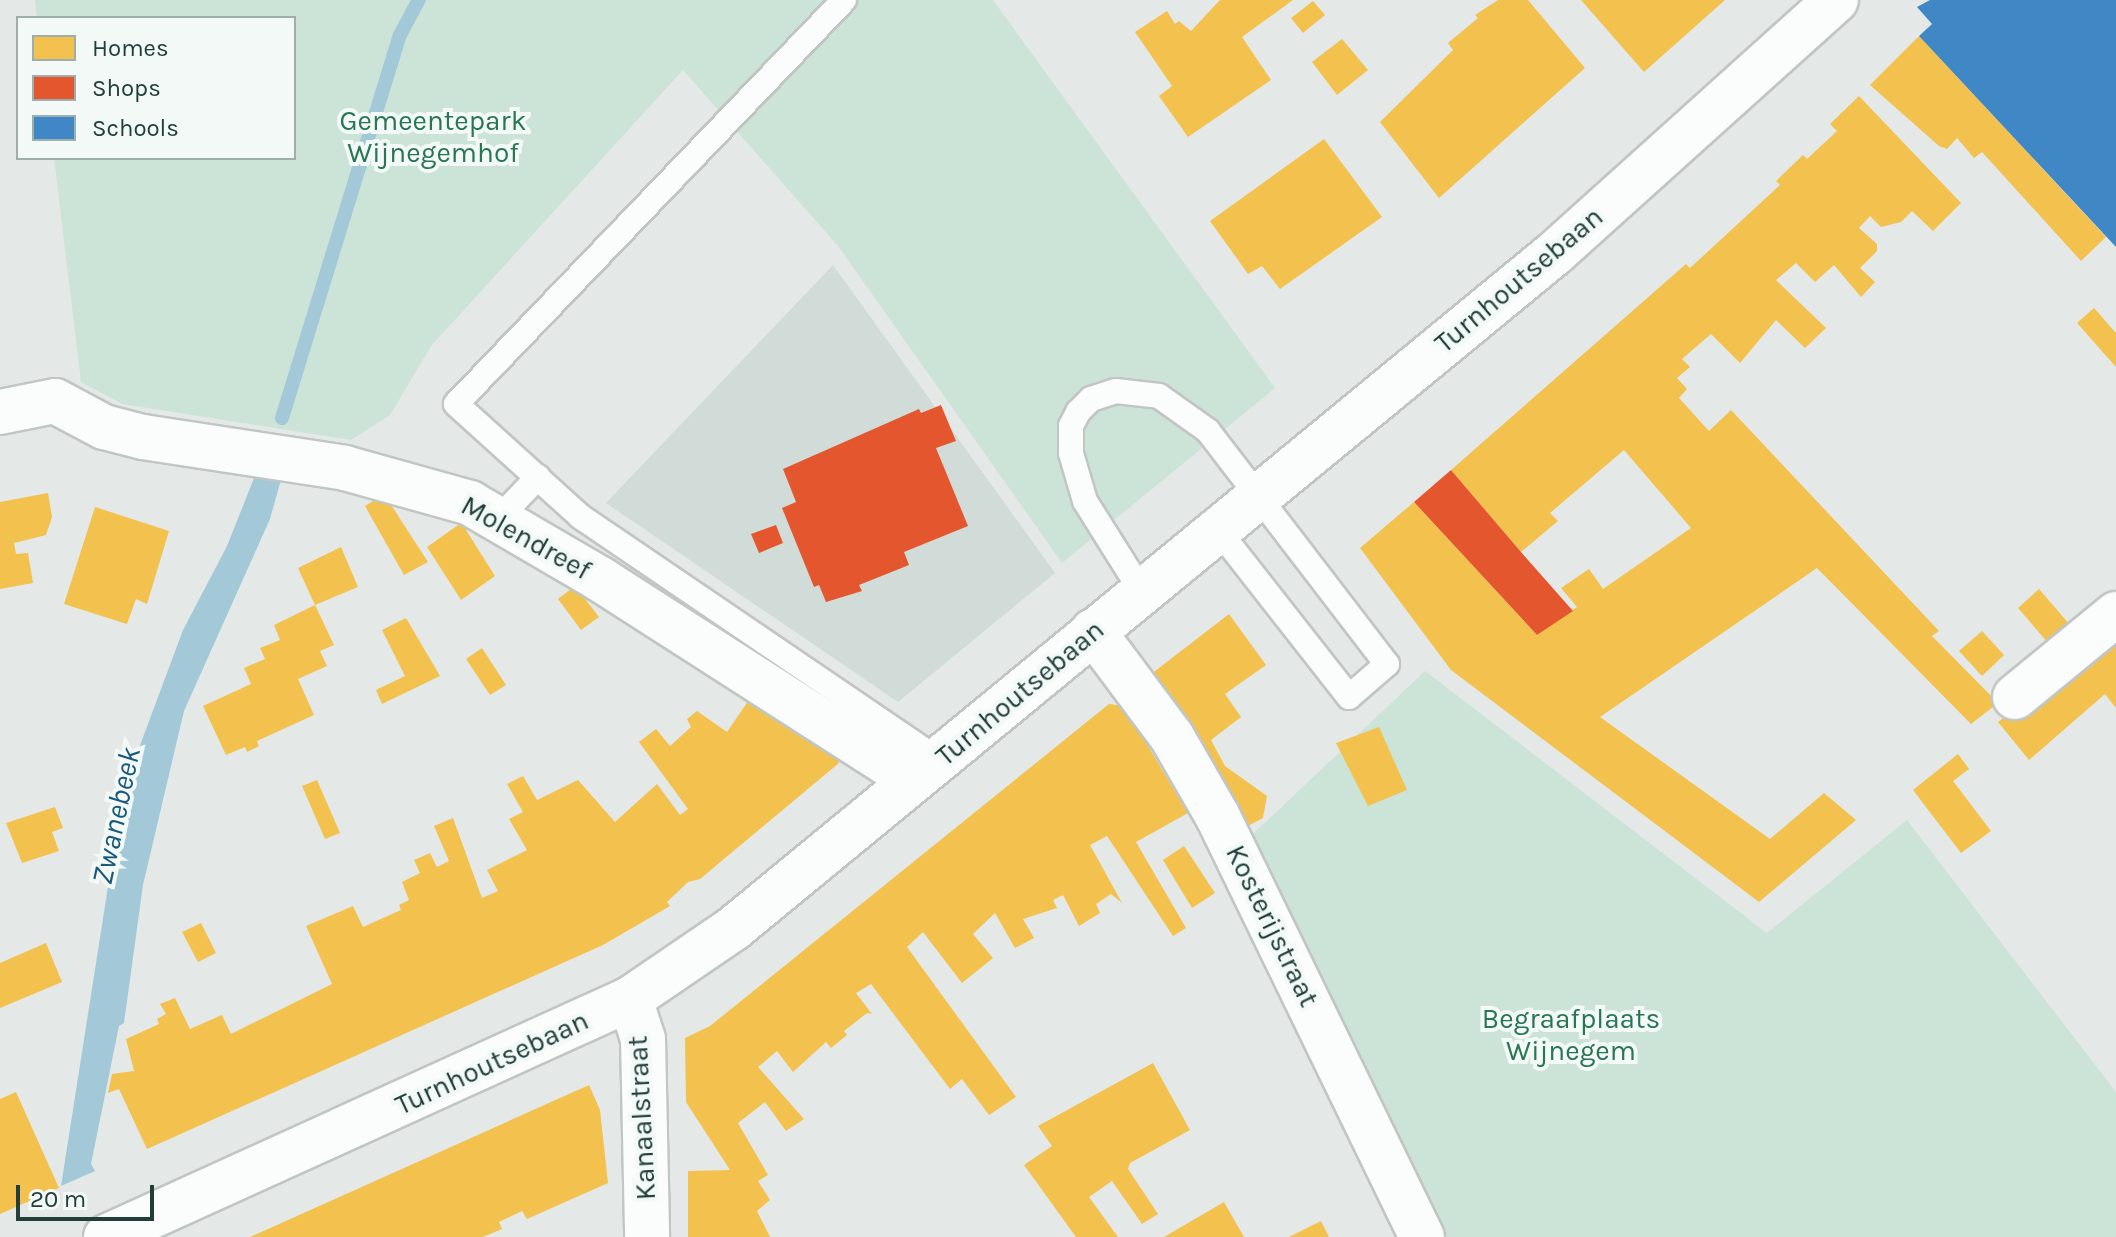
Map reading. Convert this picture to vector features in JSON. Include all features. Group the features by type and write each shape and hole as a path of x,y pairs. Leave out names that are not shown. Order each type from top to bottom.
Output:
{"main road":[{"name":"Turnhoutsebaan","path":"106,1237 630,999 734,928 1555,253 1836,0"},
{"name":"Molendreef","path":"0,412 55,401 104,427 143,437 410,482 470,503 926,770"},
{"path":"2015,697 2116,614"},
{"name":"Kosterijstraat","path":"1093,631 1172,737 1218,817 1422,1237"},
{"name":"Kanaalstraat","path":"630,999 643,1039 647,1237"}],"lane":[{"path":"844,0 456,404 581,517 926,770"},
{"path":"1142,592 1116,558 1076,475 1071,426 1091,399 1116,391 1159,396 1208,431 1261,496 1387,664 1349,697 1218,530"},
{"path":"498,519 538,477"}],"shaded area":[{"path":"833,265 1055,573 898,702 606,503"}],"green space":[{"name":"Gemeentepark Wijnegemhof","path":"35,0 993,0 1275,388 1062,563 838,246 683,70 431,346 390,415 351,440 122,404 81,382 54,160 296,160 296,16 37,16"},
{"name":"Begraafplaats Wijnegem","path":"1425,671 1767,933 1907,820 2116,1092 2116,1237 1442,1237 1253,834"}],"water":[{"path":"256,473 282,476 270,519 184,711 143,885 124,1023 119,1026 91,1164 95,1171 61,1186 123,791 183,630 227,546"}],"building: Homes":[{"path":"1220,0 1293,0 1242,37 1271,80 1188,137 1159,96 1172,86 1135,32 1167,11 1175,24 1179,21 1191,31"},
{"path":"1498,0 1528,0 1585,68 1439,198 1380,122 1453,50 1448,43 1478,18 1475,15"},
{"path":"1581,0 1725,0 1644,72"},
{"path":"1313,1 1325,15 1303,33 1291,18"},
{"path":"1919,36 2106,237 2081,261 1982,152 1974,158 1957,138 1947,149 1939,146 1870,85"},
{"path":"1342,39 1368,70 1337,95 1312,62"},
{"path":"1859,96 1961,203 1933,231 1912,211 1901,222 1881,227 1870,216 1859,228 1877,244 1877,251 1860,268 1875,282 1861,297 1834,265 1815,282 1796,263 1776,280 1826,328 1805,348 1776,320 1740,363 1711,334 1682,359 1690,367 1677,378 1687,389 1679,398 1709,431 1731,410 1939,631 1932,636 1998,703 1971,724 1817,568 1600,717 1770,839 1824,793 1856,820 1759,902 1451,670 1360,548 1414,502 1537,635 1577,607 1561,588 1589,569 1603,589 1691,528 1624,450 1550,513 1558,521 1521,552 1451,470 1686,264 1690,268 1780,185 1776,181 1803,155 1807,159 1837,131 1830,124"},
{"path":"1324,139 1382,217 1280,289 1262,266 1248,274 1210,221"},
{"path":"2094,308 2116,333 2116,367 2077,323"},
{"path":"48,493 52,517 46,535 14,543 16,554 28,553 33,583 0,589 0,502"},
{"path":"384,494 428,562 404,575 365,506"},
{"path":"95,507 169,531 147,604 136,599 127,624 64,604"},
{"path":"461,523 470,527 466,530 495,576 461,600 427,547"},
{"path":"341,547 358,587 315,605 298,568"},
{"path":"575,586 599,617 581,630 558,599"},
{"path":"2039,589 2076,632 2055,651 2018,608"},
{"path":"315,605 334,645 320,651 327,666 298,679 314,715 257,741 259,746 247,752 245,747 226,755 203,706 251,684 244,668 265,659 260,648 280,640 274,625"},
{"path":"1229,614 1266,665 1225,694 1241,717 1211,740 1225,766 1267,796 1263,818 1240,830 1146,678"},
{"path":"406,618 440,676 382,704 376,690 405,676 382,630"},
{"path":"2116,630 2116,708 2105,694 2029,760 1998,722"},
{"path":"1982,631 2004,655 1982,676 1959,651"},
{"path":"482,648 506,685 490,695 466,659"},
{"path":"753,694 838,748 839,763 700,879 688,882 667,902 670,906 603,945 147,1149 119,1089 108,1093 112,1074 134,1071 126,1039 159,1024 157,1019 166,1014 160,1004 175,998 190,1029 222,1015 231,1034 332,984 306,926 353,906 363,927 401,910 399,905 409,900 402,882 420,873 414,860 430,853 437,867 449,861 434,826 453,818 482,898 498,891 487,870 527,850 509,819 523,812 507,784 523,776 537,800 578,780 615,822 657,784 680,815 688,809 639,742 656,729 670,746 691,727 687,719 697,711 727,732"},
{"path":"1109,704 1124,706 1188,813 1136,842 1186,928 1173,936 1107,836 1090,845 1122,903 1111,894 1096,904 1100,913 1079,926 1063,895 1053,900 1057,908 1023,919 1034,938 1015,948 995,913 973,934 993,958 962,983 923,932 907,947 1016,1097 989,1115 962,1079 950,1089 871,984 856,993 872,1014 867,1013 844,1031 847,1035 831,1048 826,1042 793,1072 777,1051 758,1067 804,1119 786,1131 765,1102 738,1123 768,1175 758,1181 770,1200 757,1211 770,1237 688,1237 688,1171 730,1170 686,1102 685,1038 710,1026"},
{"path":"1379,727 1407,790 1368,806 1336,743"},
{"path":"1958,754 1969,769 1953,781 1991,831 1961,853 1913,790"},
{"path":"317,780 340,833 325,839 302,786"},
{"path":"55,807 63,828 52,832 59,851 22,863 6,823"},
{"path":"1184,846 1215,893 1192,908 1163,860"},
{"path":"201,923 216,953 198,962 182,932"},
{"path":"46,943 62,982 0,1008 0,963"},
{"path":"1153,1063 1190,1130 1130,1163 1128,1169 1158,1214 1142,1224 1112,1181 1089,1197 1118,1237 1076,1237 1024,1165 1052,1146 1038,1126"},
{"path":"589,1085 600,1110 608,1183 527,1219 522,1211 499,1222 502,1229 483,1237 250,1237"},
{"path":"16,1092 59,1188 0,1214 0,1099"},
{"path":"1224,1202 1244,1237 1164,1237"},
{"path":"1321,1221 1329,1237 1289,1237"}],"building: Shops":[{"path":"941,405 956,441 936,448 968,526 904,552 909,565 859,585 862,591 826,602 819,585 814,587 782,508 796,502 783,469 919,409 921,413"},
{"path":"1451,470 1573,611 1537,635 1414,502"},
{"path":"776,525 783,543 759,553 751,534"}],"building: Schools":[{"path":"1930,0 2116,0 2116,247 1919,36 1932,24 1917,7"}],"waterway":[{"name":"Zwanebeek","path":"282,418 400,35 419,0"}]}
